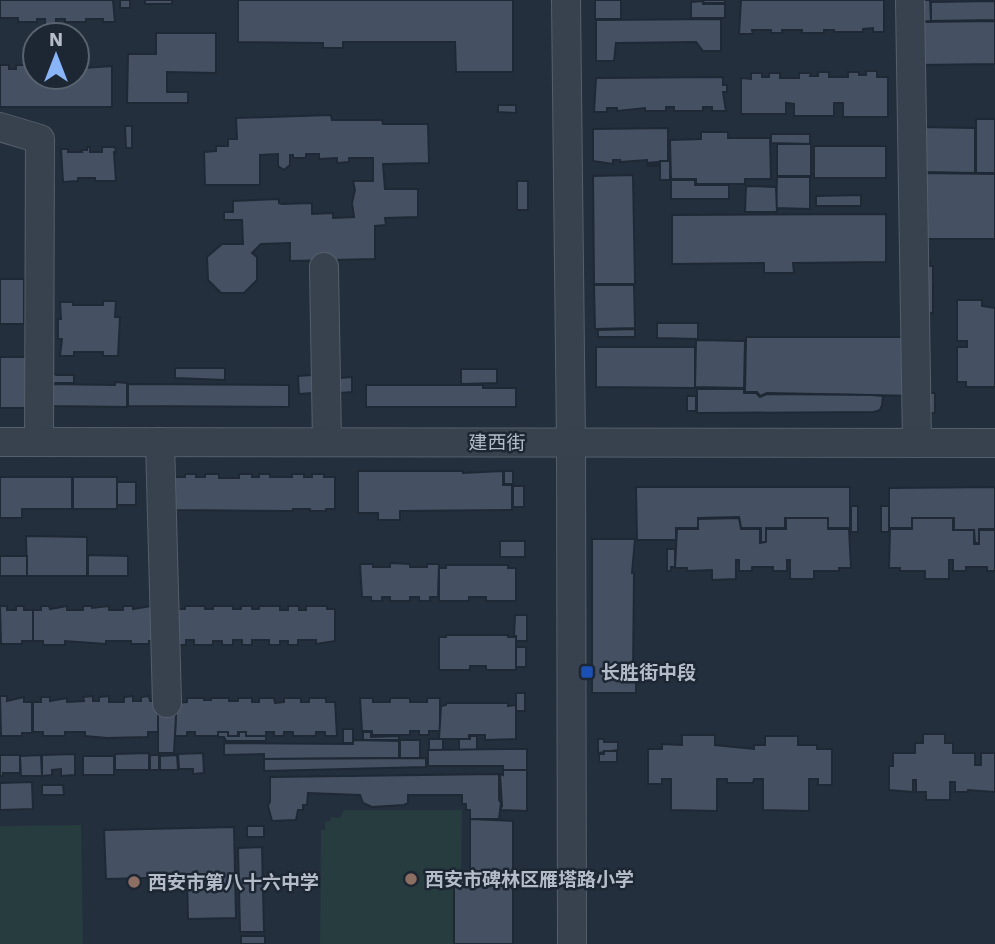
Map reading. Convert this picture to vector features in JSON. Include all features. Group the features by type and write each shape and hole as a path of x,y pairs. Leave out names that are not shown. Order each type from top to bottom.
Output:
{"street":[{"path":"566,0 571,443 572,944"},
{"path":"909,0 917,443"},
{"path":"0,127 40,139 39,442"},
{"path":"324,267 327,442"},
{"name":"建西街","path":"0,442 995,443"},
{"path":"160,442 167,703"}],"green space":[{"path":"344,810 462,810 460,944 320,944 321,830 325,830 325,822 331,821 331,817 340,818"},
{"path":"81,825 83,944 0,944 0,826"}],"building":[{"path":"0,0 113,0 115,22 103,22 103,19 37,19 18,22 18,18 0,18"},
{"path":"120,0 130,0 130,8 120,8"},
{"path":"145,0 172,0 172,4 145,4"},
{"path":"238,0 513,0 513,72 456,72 455,42 343,42 343,48 323,48 323,43 238,42"},
{"path":"595,0 621,0 621,19 595,19"},
{"path":"703,0 725,0 725,3 704,3"},
{"path":"741,0 884,0 884,32 873,32 873,28 863,29 863,32 824,30 824,33 802,33 802,30 782,30 782,33 771,33 771,30 752,30 753,34 739,34"},
{"path":"921,0 930,0 931,21 919,22"},
{"path":"703,1 703,4 725,4 725,18 691,18 691,2"},
{"path":"995,1 995,20 931,21 931,2"},
{"path":"721,19 721,51 703,51 696,42 616,43 614,61 596,61 596,20"},
{"path":"995,21 995,64 920,65 920,22"},
{"path":"156,33 216,33 216,73 167,72 167,92 188,92 188,103 127,103 128,54 156,54"},
{"path":"0,65 9,65 9,69 16,69 16,65 21,65 21,91 91,91 91,68 112,66 112,107 0,107"},
{"path":"866,71 877,71 877,77 888,77 888,117 843,117 843,103 834,103 834,116 794,116 794,104 786,103 786,114 741,114 741,78 751,79 751,73 762,73 762,77 769,77 769,73 780,73 780,78 799,78 799,73 818,76 818,72 829,72 829,77 848,77 848,72 866,75"},
{"path":"723,77 723,85 727,85 727,92 723,92 726,111 712,111 712,107 703,107 703,111 674,111 674,107 666,107 666,111 645,111 645,108 617,111 617,108 607,108 607,112 594,112 596,78"},
{"path":"498,105 516,105 516,113 498,112"},
{"path":"331,115 332,120 428,124 429,163 383,164 385,189 418,189 418,217 385,218 386,225 375,226 375,259 290,261 290,243 261,244 252,253 257,257 257,280 244,293 221,293 208,280 207,257 222,244 243,244 242,220 224,220 224,212 233,212 233,201 279,199 282,204 312,203 312,214 333,213 333,218 354,217 353,181 373,181 373,158 349,158 349,162 337,163 337,158 319,159 319,154 306,154 306,158 293,158 293,155 290,155 290,165 284,170 278,166 278,154 260,155 260,185 205,185 204,152 216,151 216,146 228,146 228,139 237,139 236,118"},
{"path":"976,119 995,119 995,173 976,173"},
{"path":"125,126 132,126 132,148 126,148"},
{"path":"920,127 975,128 975,173 920,172"},
{"path":"668,128 668,161 647,163 647,160 613,160 613,164 593,161 593,129"},
{"path":"701,132 728,132 728,138 770,138 771,179 745,179 745,184 696,184 696,179 671,179 670,140 701,139"},
{"path":"771,134 810,134 810,144 771,143"},
{"path":"777,144 811,144 811,176 777,176"},
{"path":"814,146 886,146 886,178 814,178"},
{"path":"87,147 90,147 90,152 102,152 102,147 115,147 116,181 78,178 78,181 63,182 61,149 82,152 81,150 87,150"},
{"path":"660,161 670,161 670,180 660,180 660,166 647,166 660,164"},
{"path":"920,173 995,174 995,239 920,239"},
{"path":"633,175 635,284 594,284 593,176"},
{"path":"777,177 810,177 810,209 776,208"},
{"path":"671,180 695,180 695,185 729,185 729,199 671,199"},
{"path":"517,181 528,181 528,210 517,210"},
{"path":"746,186 776,187 777,212 745,212"},
{"path":"861,195 861,206 816,206 816,196"},
{"path":"886,214 886,262 793,263 794,273 764,273 764,263 672,264 672,215"},
{"path":"914,260 930,260 930,266 933,266 933,313 912,312"},
{"path":"0,279 24,279 24,324 0,324"},
{"path":"594,285 634,285 635,328 595,329"},
{"path":"957,300 982,300 982,306 995,308 995,387 966,387 966,382 957,382 957,347 967,347 967,341 957,341"},
{"path":"103,301 116,301 115,317 120,317 118,356 103,356 103,352 74,352 74,356 60,356 60,302 103,305"},
{"path":"657,323 698,323 698,339 657,338"},
{"path":"635,329 635,337 598,337 598,330"},
{"path":"746,337 928,337 919,396 767,393 760,396 757,392 745,392"},
{"path":"696,340 745,341 744,388 695,387"},
{"path":"596,347 695,347 695,388 596,387"},
{"path":"0,357 29,357 29,408 0,408"},
{"path":"175,368 225,368 225,380 175,378"},
{"path":"461,369 497,369 497,383 461,384"},
{"path":"54,373 74,375 74,383 51,383"},
{"path":"312,375 313,393 299,394 298,376"},
{"path":"352,377 352,392 340,393 340,378"},
{"path":"115,382 127,383 127,407 50,406 50,384 115,385"},
{"path":"128,384 289,385 289,407 128,406"},
{"path":"366,385 483,385 483,388 516,388 516,407 366,407"},
{"path":"697,389 744,389 744,393 756,393 760,397 767,394 883,396 880,410 874,412 697,413"},
{"path":"920,393 935,393 935,413 915,413"},
{"path":"687,396 696,396 696,411 687,411"},
{"path":"358,471 503,471 503,485 512,485 512,510 400,511 400,520 378,520 378,513 358,513"},
{"path":"504,471 513,471 513,484 504,484"},
{"path":"185,474 205,477 205,474 219,474 219,478 239,478 239,474 252,474 252,477 270,474 270,477 292,477 292,474 304,474 304,477 312,477 312,474 324,474 324,477 335,477 335,509 175,510 175,477 185,477"},
{"path":"0,477 72,477 72,509 22,509 22,518 0,518"},
{"path":"73,477 117,477 117,509 73,509"},
{"path":"117,482 136,482 136,505 117,505"},
{"path":"513,486 524,486 524,507 513,507"},
{"path":"636,487 850,487 850,528 828,528 828,518 785,518 785,528 766,528 766,542 761,542 761,528 741,528 739,517 698,518 698,528 676,528 676,540 637,540"},
{"path":"995,487 995,529 979,529 979,543 975,543 974,530 954,530 954,518 912,518 912,528 889,528 889,488"},
{"path":"851,506 858,506 858,532 851,532"},
{"path":"881,506 889,506 889,532 881,532"},
{"path":"739,518 741,529 760,529 760,543 766,542 766,529 786,529 786,518 828,518 828,529 849,529 851,568 814,571 814,579 790,579 790,560 787,560 787,571 773,571 773,567 752,567 752,571 739,571 739,560 736,560 736,579 712,580 712,570 687,571 687,568 675,568 677,529 698,529 698,519"},
{"path":"912,518 953,518 953,530 974,530 974,544 979,544 979,530 995,530 995,571 987,571 987,567 966,567 966,571 953,571 953,560 949,560 949,579 925,579 925,571 889,568 890,529 912,529"},
{"path":"26,536 87,537 87,576 27,576"},
{"path":"592,539 635,539 632,573 633,675 636,675 636,693 592,693"},
{"path":"500,541 525,541 525,557 500,557"},
{"path":"667,549 675,549 675,567 671,567 671,571 667,571"},
{"path":"88,555 128,556 128,576 88,576"},
{"path":"0,556 27,556 27,576 0,576"},
{"path":"390,563 410,564 410,567 439,564 438,597 430,597 430,601 419,601 419,597 410,597 410,601 390,601 390,597 382,597 382,601 371,601 371,597 362,597 360,564 390,567"},
{"path":"446,565 508,565 508,568 516,568 516,601 486,601 486,597 469,597 469,601 439,601 439,568 446,568"},
{"path":"0,606 7,606 7,610 24,606 24,610 33,610 33,641 1,644"},
{"path":"41,606 49,606 50,609 67,606 67,610 83,610 83,606 109,606 109,610 123,610 123,606 133,606 133,609 151,606 158,641 131,644 131,641 106,641 106,644 65,641 65,645 43,645 43,641 33,641 33,610 41,610"},
{"path":"185,606 205,606 205,609 213,609 213,606 233,606 233,609 241,609 241,606 252,606 252,609 259,609 259,606 280,606 280,610 288,610 288,606 299,606 299,610 306,610 306,606 327,606 327,609 335,609 335,641 316,644 316,640 298,640 298,645 288,645 288,641 280,641 280,645 269,645 269,640 252,640 252,645 242,645 242,640 233,640 233,645 222,645 222,641 213,641 213,645 194,645 194,640 186,640 186,645 176,645 176,609 185,609"},
{"path":"515,615 527,615 527,641 516,641"},
{"path":"439,637 516,637 516,670 486,670 486,666 470,666 470,670 439,670"},
{"path":"516,647 526,647 526,667 516,667"},
{"path":"516,693 525,693 525,711 516,711"},
{"path":"0,696 7,696 7,701 24,697 24,702 32,702 32,733 1,736"},
{"path":"93,696 93,701 109,696 109,702 124,702 124,697 133,696 133,701 141,701 141,697 149,696 150,701 158,701 158,732 148,732 148,737 107,738 85,736 85,732 43,736 43,732 33,732 33,702 41,702 41,697 50,697 50,701 67,698 67,702 84,701 83,697"},
{"path":"187,698 229,698 229,701 238,701 238,698 252,698 252,702 259,702 259,698 274,698 275,703 284,702 284,698 301,698 301,702 309,702 309,698 326,698 326,702 335,702 337,736 325,736 325,732 316,732 316,736 293,736 293,732 284,732 284,736 274,736 274,732 266,732 266,736 246,736 246,732 238,732 238,736 228,736 228,732 218,732 218,736 195,736 195,732 187,732 187,736 175,736 176,703 187,702"},
{"path":"360,698 373,698 373,702 390,702 390,698 410,698 410,702 427,702 427,698 440,698 440,731 429,731 429,735 410,731 410,735 372,735 372,731 362,731"},
{"path":"446,703 516,705 516,739 485,740 485,735 469,735 469,739 439,739 441,706"},
{"path":"158,715 176,715 174,753 158,753"},
{"path":"343,729 353,729 353,743 343,743"},
{"path":"218,732 239,736 239,732 246,732 246,736 266,736 266,741 226,741 224,737 218,737"},
{"path":"363,732 371,732 371,737 399,736 399,740 363,740"},
{"path":"923,734 945,734 945,743 953,743 953,753 975,753 975,765 981,765 981,753 995,753 995,792 955,792 955,782 950,782 950,800 926,800 926,792 916,792 916,780 913,780 913,792 889,790 889,766 893,766 893,753 915,753 915,743 923,743"},
{"path":"682,735 715,735 715,745 754,749 754,745 765,745 765,736 798,736 798,745 817,745 817,749 832,749 832,785 818,785 818,779 809,779 809,811 763,810 763,779 754,779 753,783 727,783 727,779 717,779 717,811 671,810 671,779 662,779 662,784 648,784 648,749 662,749 662,744 682,745"},
{"path":"470,736 477,736 477,750 459,750 459,739 470,739"},
{"path":"429,739 443,739 443,750 429,750"},
{"path":"598,739 618,742 618,750 598,753"},
{"path":"353,740 399,741 399,758 264,759 264,754 224,755 224,743 353,744"},
{"path":"400,740 420,740 420,758 400,758"},
{"path":"527,749 527,770 503,770 503,766 428,766 428,750"},
{"path":"604,751 617,751 617,762 599,762 599,754 604,754"},
{"path":"149,753 149,770 115,770 115,754"},
{"path":"203,753 204,773 193,774 193,769 179,769 178,754"},
{"path":"75,754 75,775 61,776 61,769 52,770 52,775 42,776 42,755"},
{"path":"0,755 20,755 20,773 3,773 3,776 0,776"},
{"path":"41,755 42,776 21,776 20,756"},
{"path":"150,755 159,755 159,770 150,770"},
{"path":"177,755 178,770 160,770 160,756"},
{"path":"83,756 114,756 114,775 83,775"},
{"path":"426,758 426,767 264,771 264,759"},
{"path":"503,770 527,770 527,811 500,810 500,774 503,775"},
{"path":"499,774 499,819 470,819 470,810 466,810 466,804 462,804 462,795 408,795 408,803 404,805 372,807 363,803 360,795 308,793 307,805 303,805 303,810 298,810 296,820 272,821 268,806 270,777"},
{"path":"32,782 33,809 0,810 0,783"},
{"path":"42,785 63,785 64,795 42,795"},
{"path":"470,819 513,821 513,944 454,944 454,872 470,872"},
{"path":"247,826 264,826 264,837 247,837"},
{"path":"234,827 236,918 188,919 187,877 106,879 104,830"},
{"path":"262,847 264,932 240,932 238,848"},
{"path":"241,936 265,936 265,944 241,944"}],"place":[{"name":"长胜街中段","path":"587,672"},
{"name":"西安市碑林区雁塔路小学","path":"411,879"},
{"name":"西安市第八十六中学","path":"134,882"}]}
